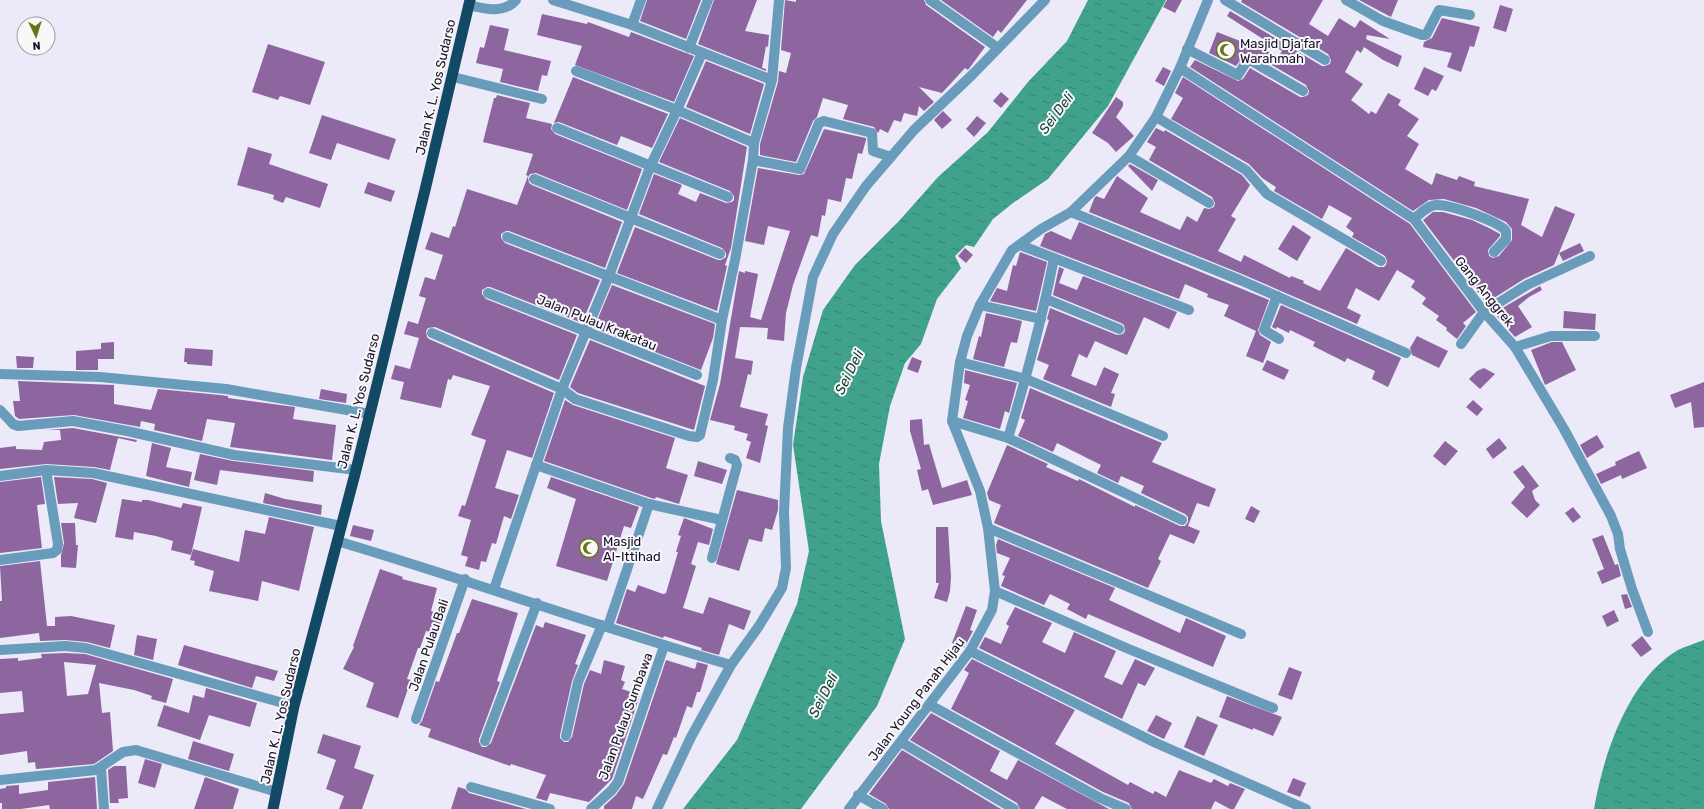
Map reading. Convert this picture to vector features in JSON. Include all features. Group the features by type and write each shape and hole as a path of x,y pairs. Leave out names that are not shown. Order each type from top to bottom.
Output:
{"highway":[{"name":"Jalan K. L. Yos Sudarso","path":"275,809 294,706 370,414 453,77 469,2"}],"street":[{"path":"469,2 490,9 502,9 516,0"},
{"path":"554,0 632,25 772,80"},
{"path":"632,25 641,0"},
{"path":"689,48 708,0"},
{"path":"432,333 562,389 575,398 689,436 697,437 701,432 711,388 722,320 735,260 753,160 754,143 772,80 779,0"},
{"path":"930,0 998,48"},
{"path":"657,809 691,737 730,665 759,626 782,588 786,568 784,512 788,428 798,353 813,277 832,234 866,186 914,130 1045,0"},
{"name":"Jalan Young Panah Hijau","path":"849,809 858,795 930,705 970,651 992,610 995,591 988,528 980,492 952,421 960,362 967,336 980,305 1012,250 1040,229 1071,212 1129,156 1156,117 1180,68 1208,0"},
{"path":"1225,0 1325,60"},
{"path":"1346,0 1383,21 1422,36 1426,35 1439,10 1470,15"},
{"path":"1188,49 1238,75 1248,59 1303,91"},
{"path":"494,589 562,389 609,276 650,167 678,110 702,53"},
{"name":"Gang Anggrek","path":"1180,68 1414,219 1484,312 1515,347 1564,429 1611,516 1618,534 1620,548 1632,589 1648,632"},
{"path":"576,71 678,110 754,143"},
{"path":"453,77 542,99"},
{"path":"1156,117 1246,170 1267,194 1381,261"},
{"path":"753,160 800,169 819,123 824,121 872,133 873,151 891,157"},
{"path":"557,128 650,167 728,197"},
{"path":"1129,156 1209,203"},
{"path":"534,179 720,254"},
{"path":"1414,219 1429,207 1438,205 1469,212 1506,231 1506,239 1494,252"},
{"path":"1071,212 1277,296 1406,353"},
{"path":"507,238 722,320"},
{"path":"1020,245 1189,310"},
{"path":"1461,344 1484,312 1527,285 1590,256"},
{"path":"1008,438 1041,320 1054,258"},
{"name":"Jalan Pulau Krakatau","path":"488,293 586,330 697,375"},
{"path":"1277,296 1264,330 1279,339"},
{"path":"1046,299 1119,329"},
{"path":"980,305 1041,320"},
{"path":"1515,347 1551,336 1595,336"},
{"path":"960,362 1026,378 1163,436"},
{"path":"0,374 100,377 226,389 370,414"},
{"path":"0,410 18,426 73,420 181,442 234,455 356,470"},
{"path":"952,421 1008,438 1182,520"},
{"path":"712,558 737,465 737,462 730,458"},
{"path":"536,465 649,504 722,520"},
{"path":"0,560 53,553 57,550 58,544 46,470"},
{"path":"0,476 46,470 93,472 341,526"},
{"path":"566,736 578,682 605,626 649,504"},
{"path":"988,528 1241,634"},
{"path":"337,541 464,579 664,646 730,665"},
{"name":"Jalan Pulau Bali","path":"416,719 464,579"},
{"path":"995,591 1131,650 1273,708"},
{"path":"485,741 538,603"},
{"path":"0,650 65,646 86,648 294,706"},
{"name":"Jalan Pulau Sumbawa","path":"591,809 612,790 618,782 664,646"},
{"path":"970,651 1156,743 1306,809"},
{"path":"930,705 1100,798 1126,809"},
{"path":"901,742 1014,809"},
{"path":"0,780 101,768 123,752 130,750 142,751 277,792"},
{"path":"101,768 104,809"},
{"path":"471,787 550,809"},
{"path":"858,795 883,809"}],"water":[{"name":"Sei Deli","path":"1088,0 1166,0 1108,106 1048,179 993,219 974,247 966,245 955,256 961,268 937,299 921,344 905,363 890,406 879,464 881,521 905,639 877,706 801,809 683,809 737,740 797,604 809,551 793,445 803,377 823,310 855,265 899,221 938,177 988,132 1028,82 1067,41"},
{"path":"1704,640 1704,809 1594,809 1598,788 1611,743 1632,699 1645,680 1660,663 1678,650"}],"building":[{"path":"647,0 701,0 686,39 640,21"},
{"path":"714,0 757,0 745,31 769,35 768,47 766,46 762,68 766,69 766,71 698,44"},
{"path":"785,0 796,2 796,0 924,0 926,5 985,47 968,70 965,68 942,93 919,87 934,102 924,111 919,106 917,116 904,113 901,122 894,120 888,133 880,129 878,133 874,127 843,119 848,105 823,98 817,117 813,121 796,162 760,155 760,144 778,82 779,71 786,73 791,53 781,50"},
{"path":"941,0 1027,0 1001,33 998,30 993,37"},
{"path":"1167,0 1182,0 1175,13 1163,7"},
{"path":"1242,0 1323,0 1309,24 1328,36 1339,18 1355,28 1360,20 1390,39 1367,35 1366,39 1402,56 1398,67 1383,60 1364,47 1361,53 1357,50 1345,72 1363,84 1351,100 1369,114 1371,111 1376,114 1388,93 1401,100 1398,105 1419,119 1407,136 1419,144 1405,169 1432,185 1436,173 1457,180 1459,176 1475,182 1474,186 1529,199 1521,225 1542,237 1555,206 1575,214 1554,265 1524,279 1486,303 1423,220 1433,212 1443,212 1472,220 1491,229 1500,234 1488,250 1489,256 1493,258 1499,256 1512,240 1512,229 1506,222 1476,208 1444,199 1429,200 1413,211 1190,67 1195,60 1238,81 1243,79 1250,68 1300,97 1308,95 1309,91 1306,85 1251,53 1245,54 1236,66 1209,53 1217,32 1279,56 1282,51 1227,16 1230,11 1322,66 1330,64 1331,60 1328,54 1241,2"},
{"path":"1359,0 1398,0 1391,17"},
{"path":"1500,5 1513,9 1506,32 1493,28"},
{"path":"542,14 587,24 588,22 629,37 631,32 694,56 674,102 575,65 582,46 537,35"},
{"path":"1442,18 1480,27 1474,47 1470,46 1461,72 1447,67 1452,53 1423,47 1424,42 1432,38"},
{"path":"490,25 509,29 504,50 551,61 547,76 542,75 538,91 500,82 503,69 476,63 480,47 484,48"},
{"path":"268,44 325,62 310,105 280,96 278,100 252,92"},
{"path":"706,61 764,84 750,134 686,107"},
{"path":"1163,67 1171,71 1164,86 1155,81"},
{"path":"1424,67 1444,76 1436,91 1432,89 1428,96 1414,89"},
{"path":"573,77 668,114 652,148 621,136 617,145 559,122 554,123"},
{"path":"1183,77 1410,224 1476,312 1463,323 1466,326 1457,339 1446,330 1447,328 1436,320 1439,316 1422,304 1426,298 1411,287 1415,281 1397,270 1379,301 1356,288 1347,308 1361,315 1357,324 1242,274 1089,212 1096,196 1104,199 1117,176 1148,198 1140,212 1180,230 1187,216 1197,222 1204,208 1209,209 1214,207 1215,203 1212,197 1149,160 1156,147 1147,142 1156,128 1164,132 1165,130 1242,175 1250,185 1231,216 1236,219 1218,251 1241,262 1244,255 1290,278 1291,276 1304,281 1303,283 1320,291 1346,248 1378,267 1384,267 1386,265 1387,261 1385,256 1352,237 1354,233 1346,227 1352,218 1329,205 1322,219 1274,191 1276,187 1262,178 1249,164 1171,119 1183,98 1175,93"},
{"path":"1001,92 1009,99 1001,108 993,101"},
{"path":"497,95 530,103 526,118 552,124 551,129 555,134 642,169 627,210 536,173 530,174 528,177 529,183 532,185 622,222 605,268 509,231 501,234 501,238 505,243 600,280 582,323 490,287 482,290 482,294 486,299 577,335 559,380 435,327 428,328 426,331 429,339 554,393 532,458 507,450 495,488 519,495 511,519 504,516 496,544 492,543 486,562 481,561 479,570 465,566 468,557 461,555 471,520 458,516 462,505 465,506 486,440 471,435 490,386 453,375 451,380 448,379 441,408 400,399 404,382 391,379 395,365 410,369 419,338 404,334 408,321 418,324 426,298 419,296 425,277 435,280 443,255 425,249 431,232 449,238 453,226 455,227 467,189 517,205 528,176 526,175 533,154 483,142 494,98 496,98"},
{"path":"1116,97 1123,102 1123,106 1116,117 1134,136 1116,152 1108,143 1092,133"},
{"path":"943,111 952,120 942,129 934,120"},
{"path":"322,115 396,139 389,160 337,143 331,160 309,153"},
{"path":"977,116 986,123 974,137 966,129"},
{"path":"680,118 747,147 731,248 725,265 727,266 717,311 617,273 635,227 718,260 726,257 726,253 722,248 639,214 654,174 682,185 678,194 696,202 700,193 726,203 734,200 734,196 730,191 659,162"},
{"path":"824,129 866,138 866,140 862,154 858,153 852,179 846,178 841,202 828,199 825,216 822,215 818,237 811,235 793,285 786,313 784,341 767,339 768,328 740,327 735,358 753,361 751,375 748,374 740,407 768,414 765,425 768,426 760,463 746,458 751,442 746,440 748,434 734,430 735,426 710,420 720,384 739,271 758,274 750,317 761,320 790,231 768,226 764,245 745,241 758,168 799,175 804,174"},
{"path":"248,147 272,154 269,164 328,184 320,208 286,197 283,203 273,199 274,195 237,185"},
{"path":"1130,164 1158,180 1152,191 1128,166"},
{"path":"368,182 395,191 391,202 364,193"},
{"path":"1079,222 1269,300 1258,330 1260,335 1271,342 1263,363 1246,356 1256,331 1224,316 1229,305 1207,297 1208,294 1185,284 1179,299 1040,246 1045,234 1051,231 1071,240"},
{"path":"1293,225 1311,237 1297,261 1278,249"},
{"path":"1580,243 1584,251 1563,261 1559,253"},
{"path":"965,248 973,255 966,263 958,256"},
{"path":"1020,252 1047,262 1036,311 990,301 997,288 1007,291 1013,265 1016,266"},
{"path":"1059,267 1064,269 1059,283 1077,290 1083,276 1177,312 1169,329 1144,317 1127,355 1095,341 1087,358 1079,354 1071,376 1096,386 1104,367 1119,374 1111,393 1115,394 1111,407 1043,379 1049,365 1037,360 1049,320 1047,319 1050,308 1117,335 1123,334 1125,331 1124,325 1121,323 1053,295"},
{"path":"612,285 715,324 713,338 701,370 594,328"},
{"path":"1540,286 1542,290 1529,297 1518,306 1532,327 1515,337 1494,313"},
{"path":"1281,305 1401,358 1388,387 1372,379 1375,371 1347,358 1345,362 1313,346 1315,342 1290,330 1289,333 1277,327 1276,329 1272,327"},
{"path":"1564,311 1596,314 1595,330 1563,328"},
{"path":"986,313 1022,321 1017,343 1011,342 1004,367 973,359 979,336 981,337"},
{"path":"1417,336 1448,351 1439,368 1412,355 1410,348"},
{"path":"590,340 705,386 694,430 578,393 570,387"},
{"path":"114,342 114,359 98,359 98,370 76,370 76,351 101,349 101,343"},
{"path":"1552,342 1562,342 1576,370 1545,385 1531,350"},
{"path":"185,348 213,350 212,366 187,364 187,362 184,362"},
{"path":"16,356 34,357 33,368 17,368"},
{"path":"912,357 922,361 918,373 907,369"},
{"path":"1267,360 1289,370 1284,380 1262,370"},
{"path":"1484,368 1495,374 1480,389 1469,379 1477,371"},
{"path":"965,370 1017,383 1009,413 1005,411 1000,429 963,418 968,401 965,400 970,385 964,383"},
{"path":"18,381 114,385 114,404 151,410 158,389 228,396 228,398 295,407 293,419 336,425 332,460 230,447 235,423 207,419 202,441 154,430 155,424 141,421 140,427 74,415 19,419 15,416 13,401 20,401"},
{"path":"1704,382 1704,427 1694,428 1691,402 1675,408 1670,395"},
{"path":"1030,388 1162,443 1152,462 1216,489 1209,507 1197,503 1188,526 1200,531 1194,544 1170,534 1158,559 1161,561 1148,588 994,523 1001,505 989,500 987,493 1007,445 1048,464 1046,467 1078,481 1079,479 1135,507 1135,505 1180,526 1185,526 1188,522 1188,517 1185,514 1141,493 1144,486 1121,476 1118,483 1097,473 1101,465 1057,443 1053,452 1018,436 1025,420 1021,418"},
{"path":"321,389 347,394 346,403 319,399"},
{"path":"565,400 573,405 675,438 666,468 688,475 679,504 656,497 655,499 651,498 544,461"},
{"path":"1473,400 1483,409 1477,416 1466,407"},
{"path":"922,419 924,445 929,444 942,488 967,480 972,495 933,505 928,489 922,491 917,470 921,469 910,431 910,420"},
{"path":"73,428 137,440 136,442 118,438 110,470 94,467 46,464 0,469 0,448 16,446 16,449 42,450 44,442 61,440 60,430 47,430"},
{"path":"1597,435 1604,447 1587,458 1580,445"},
{"path":"1499,438 1507,448 1493,459 1486,449"},
{"path":"1445,441 1458,451 1445,466 1433,456"},
{"path":"152,443 171,448 166,467 192,472 189,487 146,476"},
{"path":"1639,451 1647,468 1622,479 1621,475 1601,484 1596,474 1616,465 1615,462"},
{"path":"200,454 233,461 314,471 313,482 220,470 217,485 194,480"},
{"path":"698,461 727,470 722,484 694,476"},
{"path":"1523,465 1539,486 1532,491 1535,500 1540,505 1527,518 1511,503 1525,487 1513,472"},
{"path":"41,477 45,504 37,505 42,548 0,553 0,482"},
{"path":"54,477 92,479 107,483 96,523 74,518 78,503 58,504"},
{"path":"551,477 639,507 631,528 624,526 607,581 556,566 576,499 547,488"},
{"path":"737,490 778,500 778,510 772,530 765,528 762,542 749,539 739,571 716,564"},
{"path":"265,493 285,499 322,505 321,515 263,503"},
{"path":"122,499 142,502 142,500 148,500 181,508 183,503 202,507 191,555 171,550 173,541 156,536 134,532 133,540 115,537"},
{"path":"1251,506 1260,511 1254,523 1245,519"},
{"path":"1573,507 1581,517 1573,523 1565,513"},
{"path":"269,517 314,527 299,591 262,581 258,601 209,591 214,571 194,565 195,561 190,560 193,549 239,562 245,530 265,534"},
{"path":"684,518 713,529 709,545 698,542 691,564 696,566 683,608 703,614 709,597 751,611 744,630 729,624 719,655 664,636 663,638 616,623 627,589 635,592 638,585 663,594 666,593 678,552 676,552 681,536 678,535"},
{"path":"61,523 75,523 76,545 78,545 76,568 61,567 61,555 64,543"},
{"path":"353,525 374,530 371,541 350,536"},
{"path":"936,527 948,527 951,577 950,591 947,602 934,598 939,583 936,583"},
{"path":"1603,535 1615,565 1618,564 1621,576 1602,584 1597,572 1604,569 1592,539"},
{"path":"998,539 1115,588 1109,600 1180,633 1186,618 1226,636 1213,667 1088,614 1086,619 1067,609 1070,604 1050,594 1044,605 1001,586 1005,576 1002,575 1010,558 997,553 996,545"},
{"path":"40,561 47,626 55,626 55,617 71,616 115,625 110,648 87,642 65,640 40,641 39,633 0,638 0,601 2,601 0,566"},
{"path":"380,569 403,577 402,579 437,588 431,611 443,615 440,625 433,623 430,632 426,631 420,648 418,648 407,679 411,680 398,718 366,707 374,683 343,669 354,647 353,646"},
{"path":"1627,594 1632,607 1625,609 1621,595"},
{"path":"472,599 518,613 497,681 500,682 479,739 482,747 486,747 491,743 536,625 543,628 545,622 586,635 575,664 578,665 572,681 560,735 560,738 564,742 568,742 572,737 584,684 590,670 601,674 604,660 625,666 621,680 625,682 622,689 640,695 612,779 589,802 550,793 547,801 536,798 546,775 511,764 510,766 428,737 431,729 419,725 422,721 436,681 439,682 457,633 459,633"},
{"path":"966,606 977,610 970,630 973,631 964,648 952,643"},
{"path":"1015,607 1052,623 1042,642 1065,653 1074,632 1116,651 1104,677 1122,685 1135,659 1155,668 1145,686 1138,683 1122,719 979,648 985,637 1001,644 1009,626 1006,624"},
{"path":"1614,610 1619,621 1607,627 1602,616"},
{"path":"137,635 157,639 153,660 134,655"},
{"path":"1642,636 1652,649 1641,657 1631,645"},
{"path":"184,645 278,671 274,681 256,676 252,688 178,665"},
{"path":"41,654 85,654 173,679 166,703 151,699 152,696 134,690 99,683 102,713 110,712 113,751 94,764 36,769 35,762 28,763 27,751 0,755 0,714 24,712 22,691 0,693 0,659 18,658 18,661 42,658","holes":["64,662 96,665 88,694 67,696"]},
{"path":"972,659 1075,710 1055,744 1128,785 1130,782 1153,794 1155,791 1166,797 1179,770 1211,783 1214,779 1228,786 1230,783 1245,789 1234,809 1230,809 1215,801 1211,809 1132,809 1129,803 1103,792 951,709 969,673 964,670"},
{"path":"666,660 695,669 697,662 708,665 700,692 697,692 692,708 687,706 676,738 674,737 667,755 663,754 643,799 636,796 632,809 604,809 604,806 616,795 624,784"},
{"path":"1289,667 1302,672 1292,700 1278,695"},
{"path":"206,688 257,703 250,727 209,715 200,740 157,726 164,705 189,713 193,695 204,698"},
{"path":"1227,696 1282,717 1273,736 1219,717"},
{"path":"931,713 1000,751 990,771 1007,780 1018,760 1109,809 1067,809 1042,796 1034,809 1020,809 1017,803 910,740"},
{"path":"1156,715 1172,723 1164,739 1147,731"},
{"path":"1197,716 1218,725 1204,756 1184,747"},
{"path":"323,734 361,746 354,768 374,775 362,809 339,809 344,796 326,789 336,760 317,753"},
{"path":"193,741 234,754 229,771 188,759"},
{"path":"902,750 1001,809 889,809 886,804 869,794"},
{"path":"145,759 162,764 155,788 138,783"},
{"path":"114,766 126,766 128,798 118,799 119,803 110,803 108,770"},
{"path":"95,777 97,809 50,809 49,805 21,809 2,809 2,803 0,803 0,789 6,788 6,786 19,785 19,794 48,790 48,782"},
{"path":"205,777 239,789 233,809 194,809"},
{"path":"1293,778 1306,783 1300,797 1287,792"},
{"path":"458,787 465,789 469,793 526,809 451,809"}],"place":[{"name":"Masjid Dja'far Warahmah","path":"1226,50"},
{"name":"Masjid Al-Ittihad","path":"589,548"}]}
